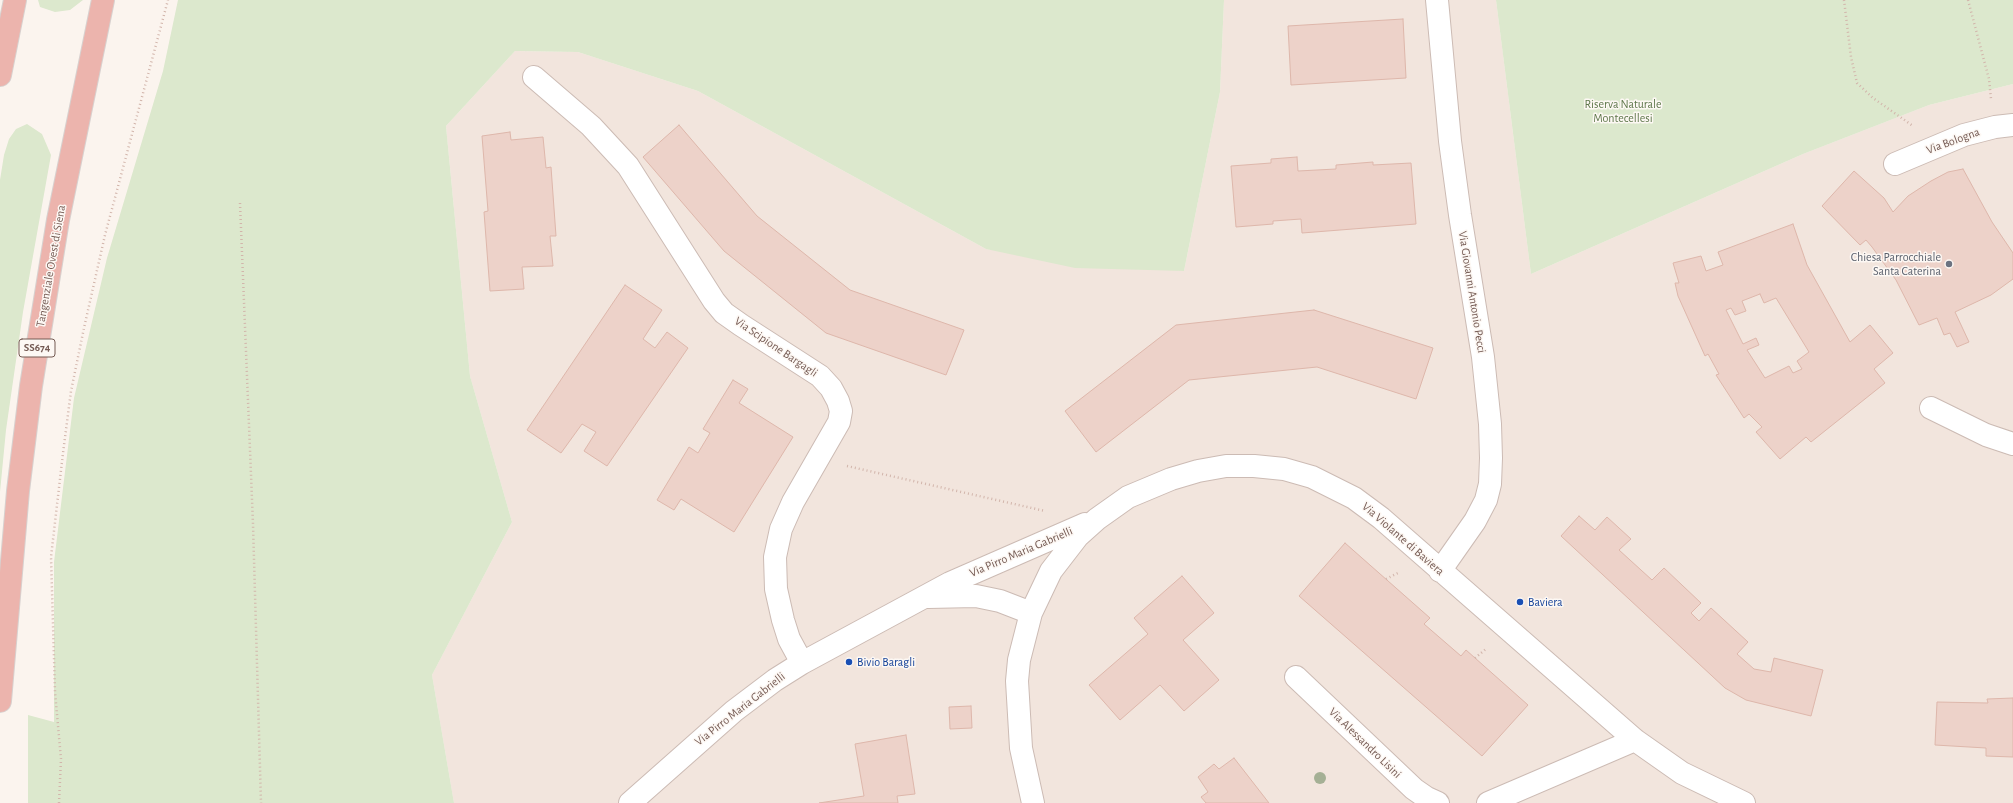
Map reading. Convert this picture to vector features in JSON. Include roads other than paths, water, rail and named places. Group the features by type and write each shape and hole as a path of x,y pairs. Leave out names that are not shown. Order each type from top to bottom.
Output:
{"highway":[{"path":"0,75 15,0"},
{"name":"Tangenziale Ovest di Siena","path":"0,701 18,491 31,386 58,220 103,0"}],"street":[{"name":"Via Giovanni Antonio Pecci","path":"1437,0 1450,141 1460,215 1483,357 1490,424 1491,458 1490,484 1486,500 1474,521 1440,571"},
{"name":"Via Scipione Bargagli","path":"534,77 591,126 628,166 714,301 724,312 741,325 820,376 831,388 838,401 841,411 839,422 793,502 781,529 775,557 776,589 783,620 789,638 802,663"},
{"name":"Via Bologna","path":"1895,164 1940,144 2004,126"},
{"path":"1931,408 1986,436 2013,444"},
{"name":"Via Violante di Baviera","path":"1033,803 1021,748 1017,701 1019,660 1031,614 1051,571 1078,536 1097,519 1128,497 1145,489 1198,471 1226,466 1284,469 1312,477 1354,498 1381,518 1635,740 1682,773 1744,803"},
{"name":"Via Pirro Maria Gabrielli","path":"630,803 734,711 774,680 890,614 925,598 980,568 1097,519"},
{"name":"Via Pirro Maria Gabrielli","path":"925,598 976,596 1000,601 1031,614"},
{"name":"Via Alessandro Lisini","path":"1296,677 1414,789 1438,803"},
{"path":"1488,803 1635,740"}],"place":[{"name":"Chiesa Parrocchiale Santa Caterina","path":"1949,264"},
{"name":"Baviera","path":"1520,602"},
{"name":"Bivio Baragli","path":"849,662"}],"park label":[{"name":"Riserva Naturale Montecellesi","path":"1623,111"}]}
